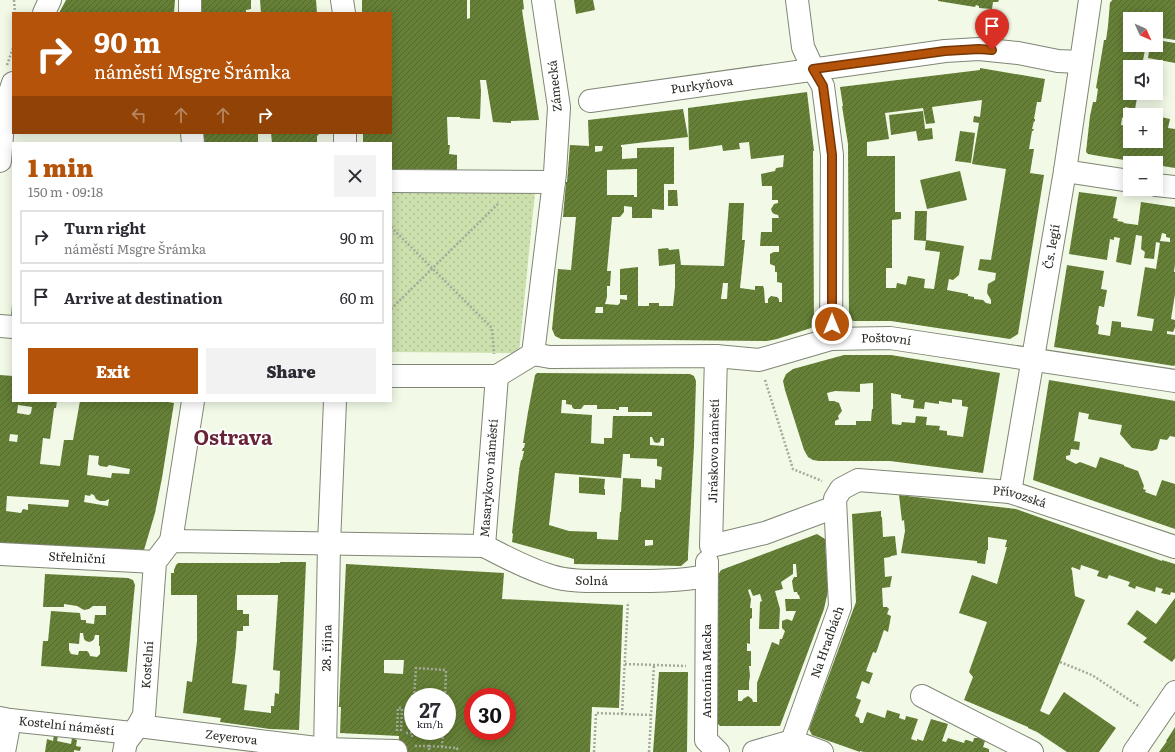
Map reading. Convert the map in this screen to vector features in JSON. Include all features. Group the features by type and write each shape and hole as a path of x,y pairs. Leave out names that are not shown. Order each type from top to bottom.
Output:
{"street":[{"path":"44,12 50,0"},
{"path":"190,0 190,12"},
{"path":"342,0 344,12"},
{"name":"Zámecká","path":"544,0 559,107 555,177"},
{"path":"797,0 803,47 823,86 832,155 832,339"},
{"name":"Čs. legií","path":"1010,492 1065,171 1090,0"},
{"name":"Purkyňova","path":"590,101 945,51 979,49 1018,53 1058,61 1080,62"},
{"path":"12,86 4,110 0,161 12,162"},
{"path":"1065,171 1123,180"},
{"path":"392,181 518,182 555,177 541,355 497,376 392,376"},
{"path":"1163,186 1175,188"},
{"path":"0,326 12,327"},
{"name":"Poštovní","path":"541,355 716,356 759,360 832,339 890,338 1175,381"},
{"name":"Jiráskovo náměstí","path":"707,580 708,556 711,546 716,356"},
{"name":"Masarykovo náměstí","path":"171,541 484,546 497,376"},
{"path":"154,567 171,541 193,402"},
{"path":"329,544 335,402"},
{"path":"711,546 765,532 845,492"},
{"name":"Přívozská","path":"845,492 1010,492 1175,546"},
{"name":"Na Hradbách","path":"792,741 840,607 845,492"},
{"name":"28. října","path":"325,751 329,544"},
{"name":"Solná","path":"484,546 526,568 552,577 584,581 707,580"},
{"name":"Střelniční","path":"0,554 154,567"},
{"name":"Kostelní","path":"131,737 144,716 154,567"},
{"name":"Antonína Macka","path":"707,580 706,740 718,752"},
{"path":"1134,752 1175,692"},
{"path":"922,696 1032,752"},
{"name":"Kostelní náměstí","path":"4,752 5,719 131,737"},
{"name":"Zeyerova","path":"131,737 265,741 325,751 398,739"},
{"path":"754,752 792,741 822,752"}],"path":[{"path":"14,0 15,12"},
{"path":"392,309 510,192 518,182"},
{"path":"392,228 492,328 497,376"},
{"path":"759,360 793,469 845,492"},
{"path":"622,714 629,581"},
{"path":"1060,662 1092,675 1157,718"},
{"path":"625,664 707,666"},
{"path":"649,752 654,665"},
{"path":"415,688 416,668 446,670 445,688"},
{"path":"398,708 402,708 398,739 398,708"},
{"path":"594,752 596,713 652,715"},
{"path":"442,740 442,747"},
{"path":"429,746 457,748 457,752"}],"green space":[{"path":"392,190 535,192 519,353 392,352"}],"building":[{"path":"66,0 175,0 174,12 60,12"},
{"path":"200,0 251,0 251,9 246,10 246,12 200,12"},
{"path":"260,0 316,0 317,12 261,12"},
{"path":"362,0 467,0 467,19 470,18 470,0 523,0 524,9 522,10 539,120 511,121 511,123 493,122 486,80 480,80 480,119 447,117 448,145 450,145 449,154 457,155 457,170 392,169 392,142 363,142 363,134 392,134 392,12 362,12"},
{"path":"574,0 593,0 595,10 576,14"},
{"path":"938,0 999,0 998,2 993,2 992,9 979,8 979,6 976,5 975,7"},
{"path":"1112,0 1175,0 1175,40 1163,38 1163,12 1123,12 1123,52 1145,52 1143,60 1123,60 1123,100 1137,100 1135,108 1123,108 1121,125 1123,125 1123,148 1163,148 1163,118 1170,119 1168,128 1175,129 1175,168 1163,166 1163,156 1123,156 1123,160 1088,154 1086,152 1090,116 1093,102 1096,102 1098,89 1096,88 1104,40 1106,40"},
{"path":"1163,41 1175,43 1175,63 1148,58 1149,52 1163,52"},
{"path":"980,68 1045,79 1041,102 1037,102 1034,119 1035,122 1034,121 1032,129 1034,129 1032,131 1029,149 1034,149 1030,173 1044,175 1018,334 1010,339 891,321 853,321 849,317 848,144 840,87 980,70","holes":["982,100 980,117 974,116 973,122 979,123 972,164 1006,169 991,260 980,259 978,270 996,273 995,280 988,284 987,293 991,300 991,304 986,303 983,300 974,299 974,297 968,296 968,294 947,290 949,279 953,280 959,275 964,246 926,240 925,250 940,252 934,289 924,288 925,279 908,276 906,285 897,283 896,288 886,288 886,268 892,268 892,220 901,219 901,212 895,212 895,156 867,156 867,142 889,139 885,113 923,108 926,124 935,123 932,107"]},
{"path":"807,92 814,151 814,323 811,328 767,341 561,339 555,336 552,329 558,269 571,270 576,217 563,217 570,145 589,146 588,120 683,109 688,137 621,145 622,159 637,158 637,148 674,147 674,184 664,184 664,210 652,209 652,218 632,218 632,207 624,206 624,212 620,217 612,217 607,271 611,271 610,286 607,286 607,297 605,304 618,305 620,303 620,299 627,300 627,295 620,295 620,269 638,267 638,306 649,306 649,303 659,303 659,306 673,306 675,264 659,266 658,249 679,249 681,265 724,266 729,203 744,203 742,240 745,240 740,288 755,290 755,286 763,286 765,303 768,303 768,299 771,296 777,297 779,302 782,302 782,283 777,282 777,272 775,272 775,266 770,264 770,254 779,252 779,246 760,246 761,232 772,232 772,218 779,218 778,215 772,212 771,209 774,204 778,203 778,200 772,200 772,186 762,186 761,174 775,171 776,168 783,167 784,155 751,159 749,142 739,143 740,149 723,151 722,145 689,150 688,108","holes":["595,146 603,146 602,151 595,152","637,169 637,197 634,197 634,195 607,195 607,170","723,283 728,283 727,299 721,299","596,307 603,307 603,313 595,313"]},
{"path":"923,111 925,129 932,128 933,139 918,141 916,131 891,135 889,115"},
{"path":"960,131 975,133 971,163 955,161"},
{"path":"200,134 258,134 258,142 200,142"},
{"path":"271,134 319,134 318,136 317,135 317,142 272,142"},
{"path":"960,171 967,200 927,209 920,180"},
{"path":"668,190 677,190 678,206 668,206"},
{"path":"1079,192 1117,197 1113,218 1118,219 1117,221 1124,222 1123,223 1138,225 1141,202 1175,207 1175,294 1171,319 1175,320 1175,327 1173,332 1167,331 1167,334 1175,335 1174,366 1054,347 1067,265 1104,271 1101,289 1107,290 1104,307 1099,306 1096,324 1099,326 1098,334 1110,336 1112,321 1121,322 1121,327 1152,331 1154,319 1137,316 1145,267 1156,269 1160,243 1156,242 1154,259 1144,258 1145,252 1141,249 1142,236 1136,235 1131,265 1116,262 1120,238 1114,237 1114,240 1110,239 1107,260 1069,254","holes":["1162,233 1166,234 1166,237 1170,238 1170,242 1160,241"]},
{"path":"915,211 927,211 926,241 914,240"},
{"path":"844,355 891,355 1000,373 983,473 890,461 813,460 808,457 804,450 783,381 786,374 793,369","holes":["873,383 873,409 871,421 856,421 856,425 835,425 835,421 839,419 838,416 842,411 839,403 829,401 827,393 835,391 860,392 860,384","891,393 901,395 901,398 914,400 913,408 924,409 925,402 939,404 939,401 952,403 952,399 962,400 962,406 968,407 963,437 947,435 947,431 939,430 940,426 926,425 927,417 916,416 915,423 902,422 901,425 892,424"]},
{"path":"537,373 690,374 694,376 696,381 694,446 688,560 681,566 574,564 574,559 512,542 519,470 524,451 522,451 525,443 523,443 535,375","holes":["562,400 566,400 566,404 572,405 574,409 581,409 584,405 597,405 597,409 616,410 619,410 619,407 628,407 628,412 652,412 652,416 613,416 612,438 604,438 604,444 591,443 592,415 561,413","650,437 652,437 654,442 657,443 660,442 661,438 664,438 664,446 650,445","623,454 630,454 630,458 657,459 657,466 662,467 661,480 655,479 655,488 641,487 641,479 623,478 618,540 597,539 597,532 569,531 549,525 555,473 621,478","645,540 653,540 653,545 645,546"]},
{"path":"0,375 12,376 12,402 57,402 56,408 54,408 50,439 43,438 40,464 60,466 64,440 73,440 80,402 174,403 155,513 144,550 0,543","holes":["18,405 32,407 31,413 29,415 17,413","10,434 18,435 17,442 9,441","89,455 99,456 98,464 100,466 107,467 109,465 130,469 129,474 112,473 111,478 87,475","91,494 94,495 96,499 100,501 109,499 108,506 84,502 85,495 90,496","7,496 69,500 68,507 28,504 28,510 23,509 21,513 6,511"]},
{"path":"1049,380 1175,401 1175,437 1170,436 1167,440 1160,439 1157,449 1152,451 1132,448 1120,434 1122,425 1088,419 1089,414 1079,412 1074,441 1080,442 1079,450 1071,449 1070,455 1066,456 1066,459 1076,464 1080,462 1096,468 1100,457 1124,465 1138,471 1144,486 1143,489 1146,490 1145,492 1156,496 1162,480 1175,484 1175,529 1033,480"},
{"path":"579,477 605,479 605,495 579,493"},
{"path":"899,495 1016,509 1162,561 1175,564 1175,593 1171,592 1170,595 1161,593 1163,589 1156,587 1155,592 1136,586 1135,589 1128,586 1130,582 1109,575 1107,579 1097,576 1099,571 1081,565 1080,570 1072,567 1071,569 1075,596 1085,600 1040,711 1049,715 1064,692 1116,728 1099,752 1067,752 1028,727 964,700 973,677 969,672 987,622 959,613 972,575 997,584 1007,547 1005,547 1007,540 988,537 988,550 985,564 977,563 977,561 901,553 905,531 904,520 902,521"},
{"path":"881,511 883,537 895,536 897,555 884,558 885,577 892,576 890,587 882,588 883,607 887,607 889,609 887,614 891,616 888,632 884,630 876,653 873,652 866,671 873,673 869,684 862,681 856,698 861,700 855,716 859,718 860,723 863,723 867,712 885,718 887,710 900,714 899,718 905,720 906,716 918,719 911,739 917,741 917,739 923,741 931,719 948,724 942,741 946,742 948,738 964,743 965,740 973,742 974,738 980,738 985,741 983,747 989,749 989,752 860,752 812,735 809,729 856,602 852,514"},
{"path":"817,534 825,539 828,591 824,609 780,726 720,726 716,722 718,575 721,570","holes":["793,564 796,564 797,577 794,577 792,581 794,592 797,592 800,599 785,599 786,611 796,611 792,621 787,619 782,621 782,628 785,631 782,639 780,639 779,645 772,642 757,683 757,702 753,702 748,696 742,701 738,701 738,690 749,690 749,666 751,666 751,651 747,651 747,643 750,644 750,619 752,618 752,608 750,608 751,599 748,590 750,589 753,596 760,594 762,601 760,602 759,629 779,629 780,609 775,591 783,589 781,582 793,574"]},
{"path":"306,562 299,730 270,729 220,722 221,718 183,713 187,681 192,682 197,641 197,595 171,595 171,573 174,573 176,565 178,563","holes":["237,595 278,595 273,670 280,671 279,694 275,693 274,706 271,706 271,713 244,710 247,685 232,683 237,631 243,631 243,626 249,626 249,614 243,614 243,610 237,610"]},
{"path":"346,564 504,573 502,599 623,605 619,708 592,707 590,752 398,752 399,736 340,733 341,707 338,707","holes":["384,660 404,660 403,674 384,673"]},
{"path":"45,574 128,578 133,580 135,585 127,672 41,666 43,641 48,641 51,611 80,613 81,620 86,620 86,623 94,624 95,615 106,615 106,606 93,606 84,610 77,606 64,604 64,607 43,607","holes":["80,633 83,633 84,639 89,642 94,639 95,635 99,635 100,654 97,657 90,656 87,651 79,651 78,655 71,654 69,650 69,643 79,644"]},
{"path":"1175,598 1175,658 1172,662 1143,642 1147,638 1127,624 1137,610 1156,624"},
{"path":"659,672 688,672 687,752 653,752"},
{"path":"1175,727 1175,752 1159,752 1167,741"},
{"path":"54,735 58,736 57,741 71,744 72,738 77,740 76,746 81,747 80,751 45,752 47,739 53,741"}],"district":[{"name":"Ostrava","path":"233,438"}],"route":[{"path":"832,324 832,155 823,86 813,69 945,51 979,49 992,50"}]}
